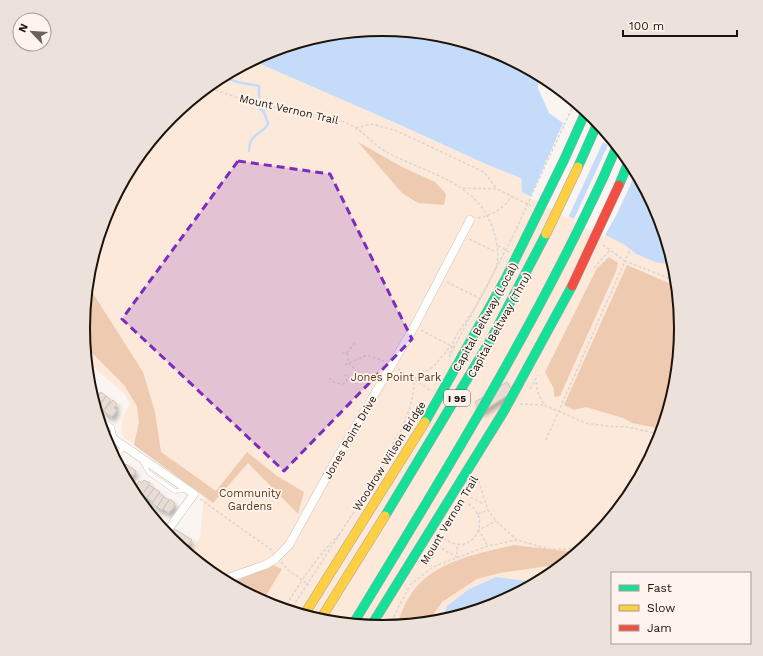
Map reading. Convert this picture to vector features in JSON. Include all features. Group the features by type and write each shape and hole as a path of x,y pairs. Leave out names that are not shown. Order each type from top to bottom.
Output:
{"highway":[{"name":"Capital Beltway (Local)","path":"307,610 426,419 488,315 541,212 583,117"},
{"name":"Capital Beltway (Thru)","path":"324,614 434,438 506,312 552,223 595,129"},
{"name":"I 95","path":"356,619 456,455 522,342 580,229 614,152"},
{"path":"375,620 468,469 545,338 584,261 626,169"}],"street":[{"name":"Jones Point Drive","path":"230,578 266,566 278,557 293,539 337,458 392,366 470,220"},
{"path":"111,437 190,492 169,528"}],"lane":[{"path":"105,423 112,427 115,440"},
{"path":"119,454 124,446"}],"path":[{"name":"Mount Vernon Trail","path":"213,89 253,103 332,118 356,128 382,149 463,188 476,199 488,216 495,237 497,252 495,268 480,298 451,346 448,361 512,238 573,107"},
{"path":"356,128 372,124 397,131 484,172 497,189"},
{"path":"470,220 488,216 506,204 512,196"},
{"path":"462,236 497,252"},
{"path":"546,440 636,237"},
{"path":"625,261 669,278"},
{"path":"440,278 480,298"},
{"path":"414,326 457,349"},
{"path":"343,374 349,377 354,377 357,372 349,363 347,353 355,343"},
{"path":"414,379 433,367 451,346"},
{"path":"342,353 347,353"},
{"path":"345,365 367,355 377,357 433,392"},
{"path":"329,378 335,383 344,384 349,377"},
{"path":"402,429 411,407 414,394 414,379"},
{"path":"536,381 538,393 544,405"},
{"name":"Woodrow Wilson Bridge","path":"427,395 431,388"},
{"path":"516,405 528,403 544,405 586,423 627,427 654,433"},
{"name":"Woodrow Wilson Bridge","path":"402,436 411,422"},
{"name":"Woodrow Wilson Bridge","path":"293,606 398,442"},
{"name":"Mount Vernon Trail","path":"474,481 478,472"},
{"path":"476,475 488,510 496,521 517,540 548,549 575,547"},
{"path":"190,492 275,553 288,570 313,587"},
{"name":"Mount Vernon Trail","path":"458,505 468,493"},
{"path":"466,495 486,504"},
{"path":"463,500 478,514 480,530 488,546"},
{"path":"478,514 488,510"},
{"path":"457,557 458,545 465,544 470,541 480,530 483,530 496,521"},
{"name":"Mount Vernon Trail","path":"431,546 438,535 449,542 458,545"},
{"path":"410,584 433,567 457,557 488,546 517,540"},
{"path":"392,619 414,578"}],"highlighted area":[{"path":"238,161 330,174 412,339 284,471 122,319"}],"green space":[{"name":"Jones Point Park","path":"258,63 488,165 521,178 522,192 626,245 636,254 655,262 667,264 671,290 674,328 668,385 664,404 651,440 624,490 601,521 574,548 544,571 526,581 496,577 469,589 447,606 444,613 420,618 382,620 343,618 288,605 252,590 219,571 191,550 200,538 204,493 123,437 121,427 122,420 130,404 124,393 92,366 90,347 90,309 95,271 99,252 112,216 129,182 150,150 162,135 189,108 204,96 219,85"}],"shaded area":[{"path":"358,142 404,168 435,182 446,194 444,205 418,203 402,193"},
{"path":"609,257 618,263 616,271 560,396 554,397 554,389 545,372 597,268"},
{"path":"627,265 670,283 674,328 673,347 664,404 656,428 632,423 623,418 586,407 574,410 564,405"},
{"path":"92,292 143,372 155,412 161,452 216,491 247,452 277,476 304,492 298,514 248,463 213,503 134,445 139,422 137,406 124,385 90,351 90,309"},
{"path":"514,545 571,551 551,566 500,573 477,579 442,602 433,615 420,618 400,619 405,605 415,589 427,577 441,567 475,554"},
{"path":"273,565 282,569 266,596 235,581"}],"water":[{"path":"382,36 420,38 457,46 475,51 511,66 544,85 574,108 601,135 613,150 634,182 651,216 664,252 667,264 655,262 636,254 625,245 522,192 521,178 488,165 258,63 288,51 306,46 343,38"},
{"path":"496,577 528,580 511,590 475,605 444,613 447,606 469,589"}],"pier":[{"path":"538,81 574,108 601,135 633,180 618,212 604,237 573,221 608,145 603,142 568,218 530,198 563,123 549,113 538,88"}],"building":[{"path":"507,382 513,392 481,412 475,402"},
{"path":"101,392 106,396 99,405 99,404 98,397"},
{"path":"106,396 111,400 104,410 99,405"},
{"path":"113,400 117,404 114,408 117,410 112,417 103,411"},
{"path":"126,464 136,471 133,476 129,473 125,466"},
{"path":"144,480 150,483 143,494 136,485 139,481 142,483"},
{"path":"149,485 154,488 147,498 142,495"},
{"path":"154,488 160,492 153,502 147,498"},
{"path":"159,493 164,497 157,507 152,503"},
{"path":"164,497 169,500 162,510 157,507"},
{"path":"170,499 175,503 173,506 175,507 168,513 163,509"},
{"path":"175,529 192,540 187,546 173,532"}],"waterway":[{"path":"229,79 237,82 259,86 259,107 264,112 268,123 266,127 254,137 249,151"}],"traffic: fast":[{"path":"564,160 583,117"},
{"path":"578,167 595,129"},
{"path":"603,178 614,152"},
{"path":"425,422 506,278 564,160"},
{"path":"619,185 626,169"},
{"path":"356,619 452,460 516,349 546,293 603,178"},
{"path":"385,516 490,341 546,234"},
{"path":"375,620 504,411 572,286"}],"traffic: slow":[{"path":"546,234 578,167"},
{"path":"307,610 425,422"},
{"path":"324,614 385,516"}],"traffic: jam":[{"path":"572,286 619,185"}],"park label":[{"name":"Community Gardens","path":"250,499"}]}
